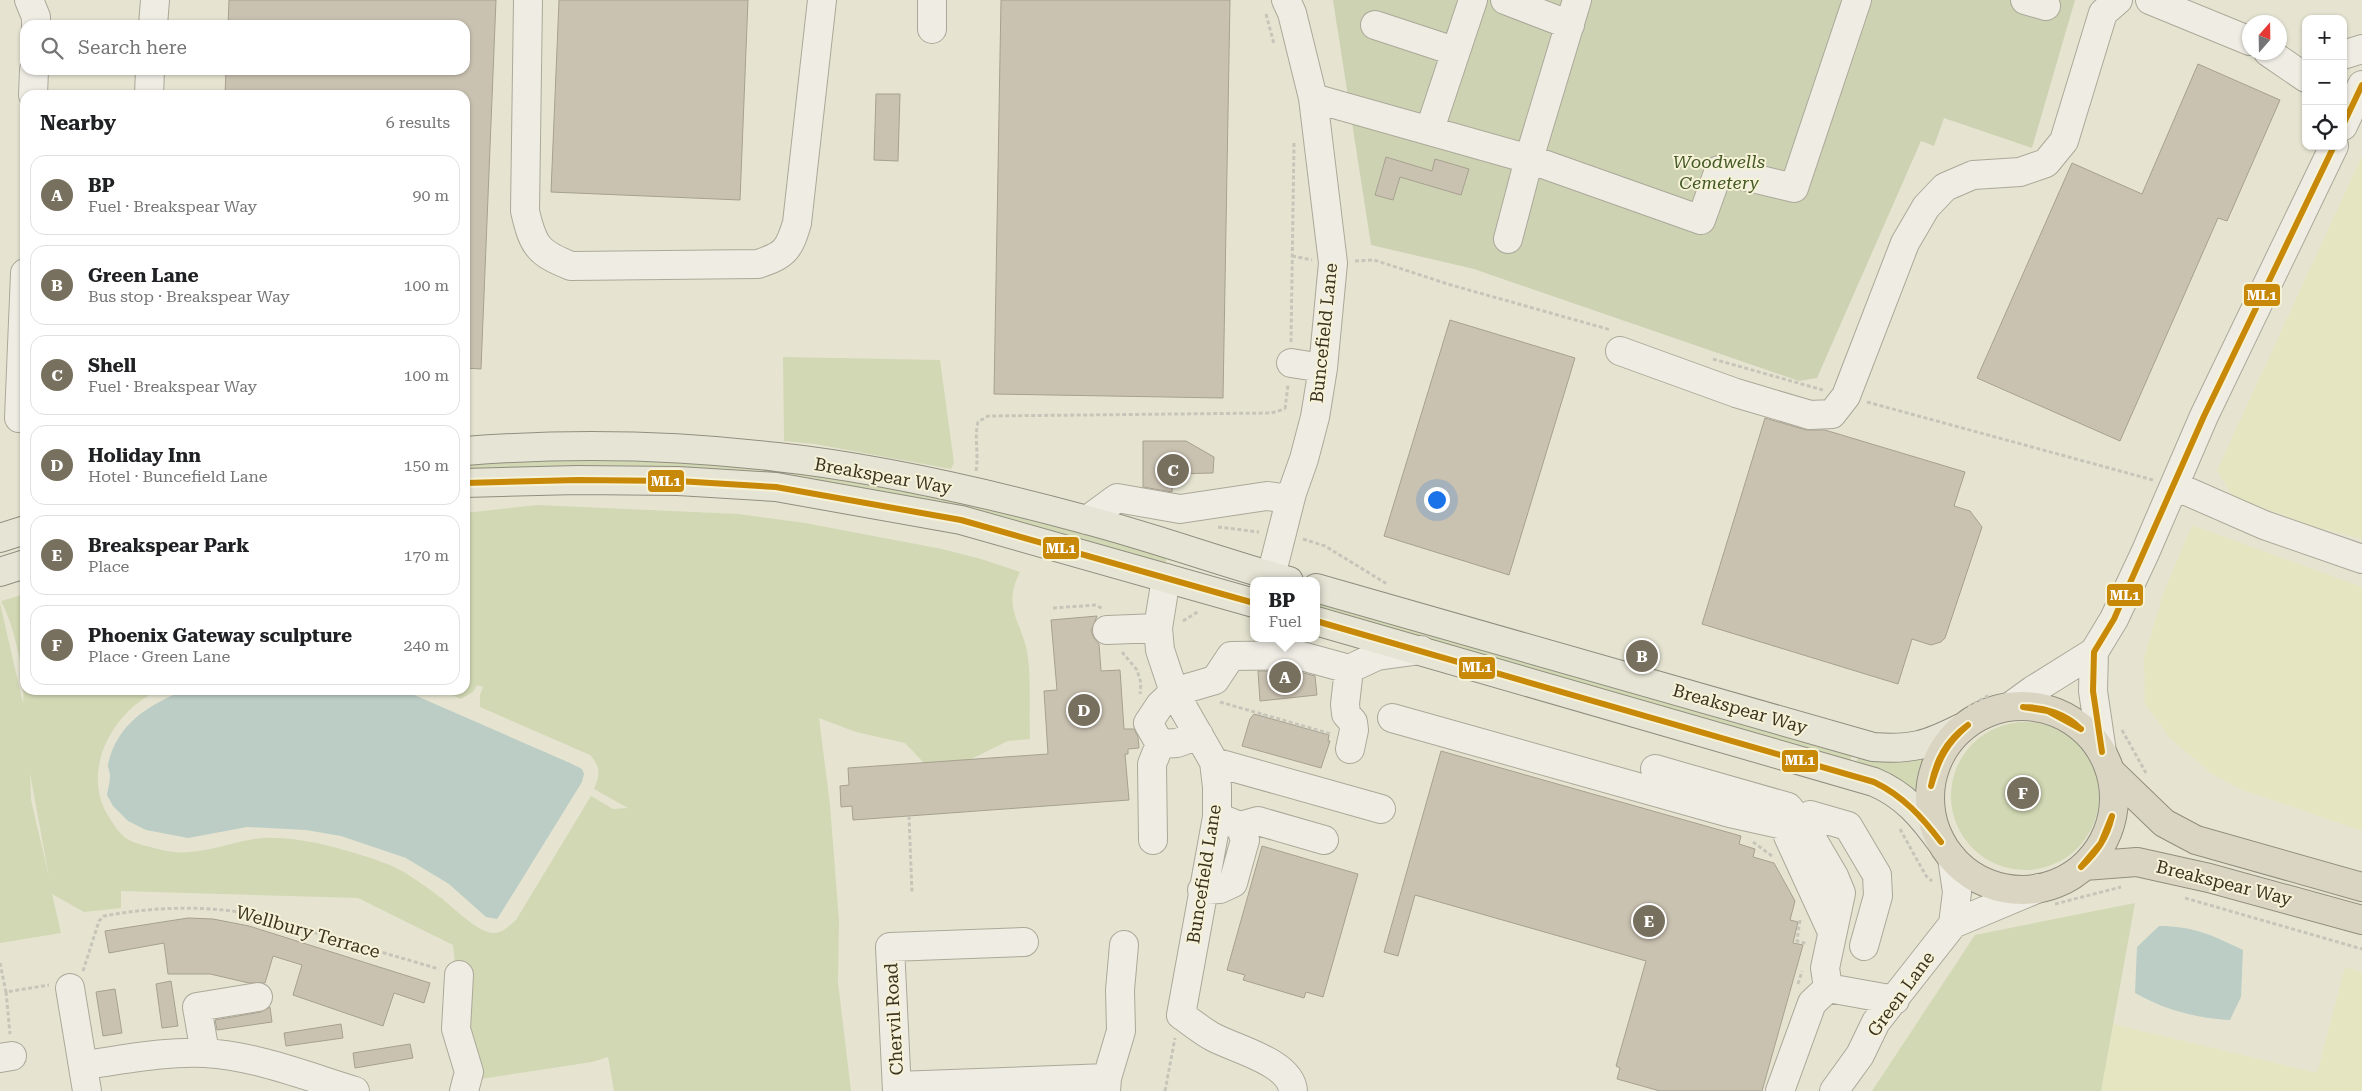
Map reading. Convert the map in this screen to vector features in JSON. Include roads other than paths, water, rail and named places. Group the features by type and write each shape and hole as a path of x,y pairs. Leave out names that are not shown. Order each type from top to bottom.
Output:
{"highway":[{"name":"Breakspear Way","path":"1946,850 1932,819 1931,786 1934,770 1945,747 1963,719 1984,714 2004,699 2038,707 2063,716 2085,731 2106,761 2164,823 2196,840 2362,887"},
{"path":"1946,850 1977,878 2007,889 2046,896 2063,880 2084,866 2098,850 2108,832 2113,812 2114,791 2106,761"},
{"name":"Breakspear Way","path":"2084,866 2137,862 2209,878 2362,920"}],"main road":[{"name":"Breakspear Way","path":"470,451 576,448 672,449 777,457 896,475 1087,520 1277,577"},
{"name":"Breakspear Way","path":"470,482 678,481 776,487 961,520 1250,602"},
{"path":"0,538 20,532"},
{"path":"0,572 20,566"},
{"name":"Breakspear Way","path":"1320,589 1873,747 1915,747 1932,742 1963,719"},
{"name":"Breakspear Way","path":"1320,622 1874,782 1899,794 1911,804 1946,850"}],"street":[{"path":"29,0 36,20"},
{"path":"153,20 155,0"},
{"path":"528,0 525,210 531,235 547,256 571,266 758,264 777,258 791,243 798,223 822,0"},
{"path":"932,0 932,29"},
{"path":"1430,129 1454,51 1473,0"},
{"path":"1505,0 1573,13 1529,159 1508,239"},
{"path":"1313,98 1430,129 1529,159 1701,220 1720,170 1794,188 1857,0"},
{"path":"1620,342 1736,393 1810,415 1832,414 1846,396 1905,243 1926,206 1945,187 1973,175 2020,172 2046,163 2064,141 2103,13 2118,0"},
{"path":"2150,0 2242,38"},
{"name":"Buncefield Lane","path":"1275,5 1292,13 1313,98 1333,264 1323,368 1304,460 1290,499 1280,577"},
{"path":"1375,25 1454,51"},
{"path":"2347,54 2362,49"},
{"path":"2287,50 2302,53"},
{"path":"2280,60 2302,75"},
{"path":"33,90 34,75"},
{"path":"149,90 150,75"},
{"path":"2347,117 2362,84"},
{"path":"2266,288 2319,150"},
{"path":"2004,699 2033,690 2094,652 2114,619 2176,486 2204,416 2332,150"},
{"path":"1291,363 1323,368"},
{"path":"18,418 20,377"},
{"path":"2176,486 2264,525 2362,559"},
{"path":"1087,520 1118,498 1180,509 1267,496 1290,499"},
{"name":"Buncefield Lane","path":"1166,578 1158,628 1160,650 1174,692 1214,762 1217,787 1229,822 1202,890 1181,1015 1213,1037 1276,1065 1292,1085 1293,1091"},
{"path":"1108,630 1158,628"},
{"path":"1160,744 1148,722 1160,705 1174,692 1215,680 1231,656 1298,655 1349,669 1377,656 1421,650"},
{"path":"2094,652 2093,691 2106,761"},
{"path":"1349,669 1345,704 1346,714 1353,722 1354,730 1350,749"},
{"path":"1392,718 1730,813 1798,829"},
{"path":"1160,744 1177,743 1199,735"},
{"path":"1153,840 1152,764 1160,744"},
{"path":"1214,762 1381,809"},
{"path":"1655,769 1784,805 1788,807 1798,829"},
{"path":"1828,988 1825,968 1832,932 1788,836 1798,829 1810,815 1848,826 1877,875 1878,896 1864,946"},
{"path":"1229,822 1258,821 1324,840"},
{"path":"1946,850 1957,892 1953,924"},
{"name":"Green Lane","path":"1834,1091 1860,1055 1876,1022 1953,924 2046,896"},
{"name":"Chervil Road","path":"897,1088 890,947 1024,942"},
{"path":"897,1088 1106,1084 1121,1031 1120,990 1124,945"},
{"path":"459,975 456,1029 470,1072 464,1091"},
{"path":"68,984 86,1078 165,1054 204,1053 258,1061 356,1091"},
{"path":"1828,988 1895,1000"},
{"path":"1780,1091 1812,1003 1828,988"},
{"path":"204,1053 197,1007 258,997"}],"place":[{"name":"Shell","path":"1173,470"},
{"name":"Green Lane","path":"1642,656"},
{"name":"BP","path":"1285,677"},
{"name":"Holiday Inn","path":"1084,710"},
{"name":"Phoenix Gateway sculpture","path":"2023,793"},
{"name":"Breakspear Park","path":"1649,921"}],"park label":[{"name":"Woodwells Cemetery","path":"1719,172"}]}
